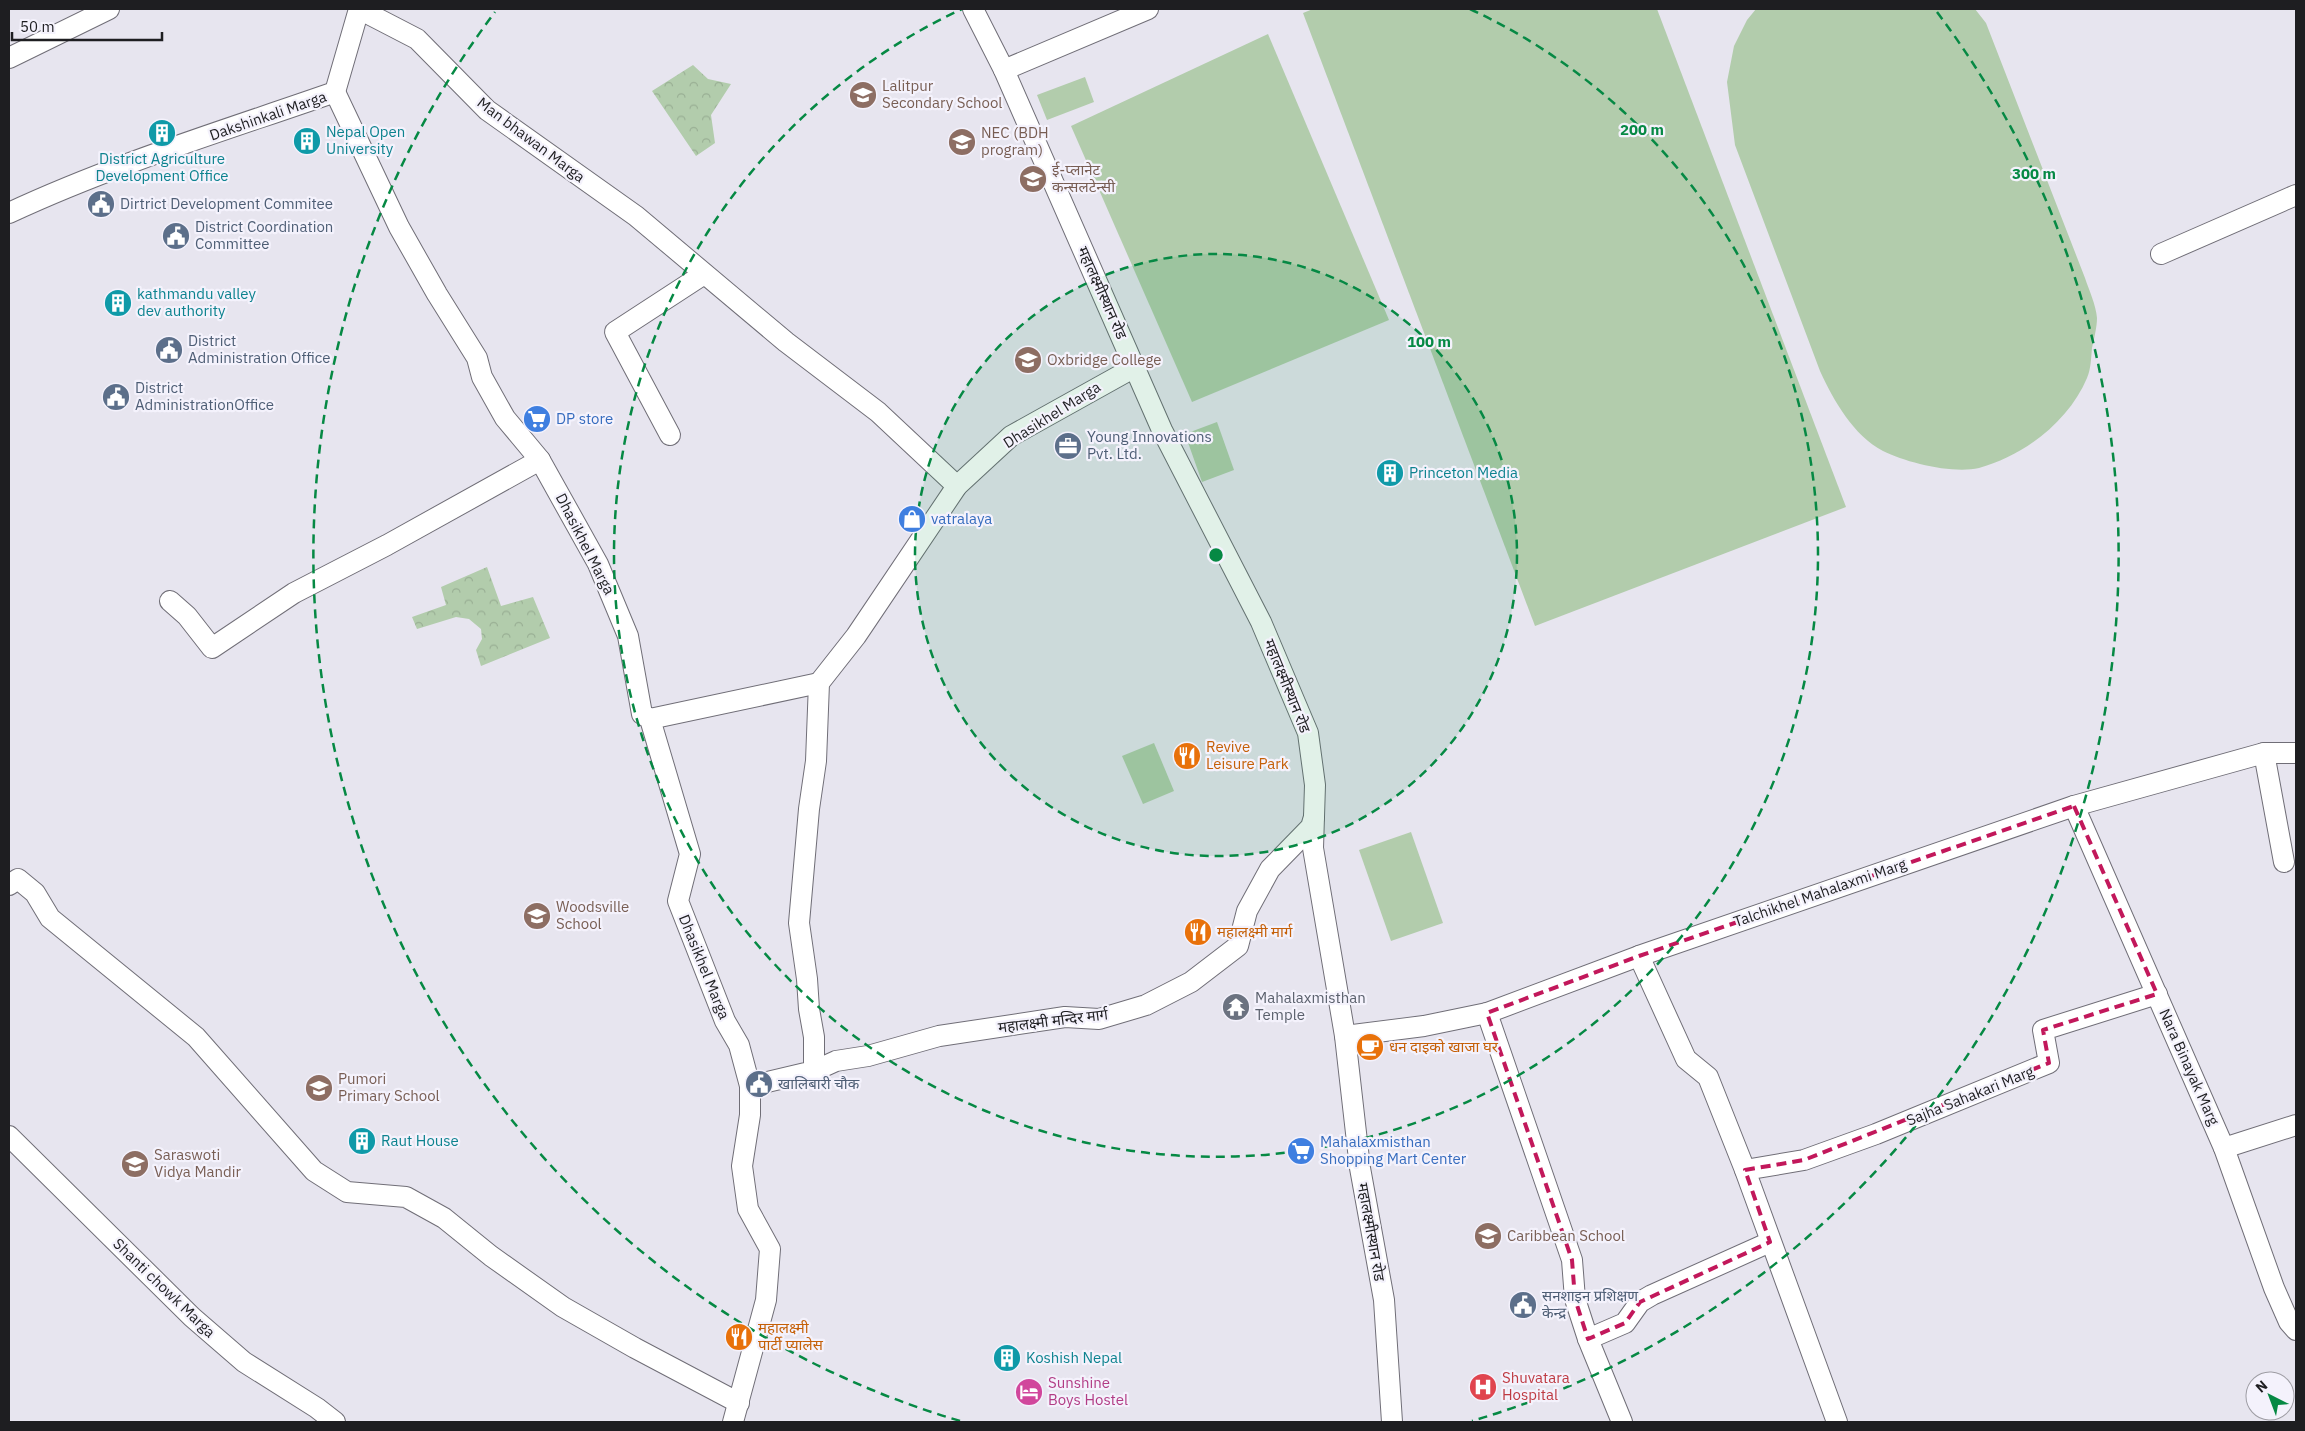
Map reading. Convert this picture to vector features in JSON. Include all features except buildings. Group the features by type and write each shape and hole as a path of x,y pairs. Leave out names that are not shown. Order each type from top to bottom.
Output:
{"street":[{"path":"9,58 109,9"},
{"name":"Dakshinkali Marga","path":"9,213 43,197 138,161 335,92 359,9"},
{"name":"Man bhawan Marga","path":"359,9 417,39 487,110 636,216 786,342 878,412 957,486"},
{"name":"महालक्ष्मीस्थान रोड","path":"973,9 1004,70 1162,430 1261,622 1308,733 1315,785 1313,848 1345,1036 1360,1168 1384,1300 1392,1422"},
{"path":"1004,70 1148,9"},
{"name":"Dhasikhel Marga","path":"335,92 399,228 477,358 482,377 505,418 540,460 598,564 628,636 642,714 650,719 670,780 690,854 678,901 725,1021 739,1045 750,1086 750,1116 742,1166 744,1183 748,1209 770,1249 766,1300 736,1413"},
{"path":"2161,254 2296,195"},
{"path":"670,435 615,332 704,274"},
{"name":"Dhasikhel Marga","path":"819,683 856,636 957,486 1011,436 1061,406 1135,366"},
{"path":"170,601 187,616 212,648 294,593 540,460"},
{"path":"650,719 819,683 816,761 809,810 799,922 814,1037 814,1071 750,1086"},
{"path":"2264,753 2284,862"},
{"name":"Talchikhel Mahalaxmi Marg","path":"1345,1036 1424,1026 1487,1013 1639,956 2074,806 2264,753 2296,753"},
{"name":"Nara Binayak Marg","path":"2074,806 2224,1148 2274,1288 2290,1322 2296,1330"},
{"name":"महालक्ष्मी मन्दिर मार्ग","path":"814,1071 836,1061 868,1056 939,1036 1065,1017 1099,1019 1154,1002 1191,982 1238,946 1247,911 1270,869 1311,827 1315,810"},
{"path":"9,885 18,879 35,893 50,918 196,1037 314,1170 346,1192 406,1196 444,1218 491,1256 563,1307 634,1348 736,1413"},
{"path":"1639,956 1686,1059 1708,1078 1745,1170 1837,1422"},
{"name":"Sajha Sahakari Marg","path":"1745,1170 1804,1160 1876,1134 2049,1063 2043,1030 2157,994"},
{"path":"1487,1013 1572,1260 1575,1299 1588,1339 1622,1422"},
{"path":"2224,1148 2296,1125"},
{"name":"Shanti chowk Marga","path":"9,1136 192,1317 244,1362 317,1408 335,1422"},
{"path":"1588,1339 1625,1323 1640,1302 1652,1295 1770,1242"}],"highlighted area":[{"path":"2074,806 2157,994 2043,1030 2049,1063 1804,1160 1745,1170 1770,1242 1640,1302 1625,1323 1588,1339 1575,1299 1572,1260 1487,1013 1639,956"}],"green space":[{"path":"1313,9 1657,9 1846,507 1535,626 1303,13"},
{"path":"1756,9 1975,9 1986,23 2085,278 2097,318 2091,363 2087,378 2079,394 2057,422 2028,446 2012,455 1979,468 1956,470 1930,466 1904,460 1872,444 1854,427 1838,405 1820,371 1735,145 1727,82 1734,46 1747,20"},
{"path":"1268,34 1389,320 1192,402 1071,126"},
{"path":"693,65 708,79 731,84 711,115 715,143 696,156 652,91"},
{"path":"1085,77 1094,102 1047,120 1037,95"},
{"path":"1217,422 1234,470 1202,482 1185,434"},
{"path":"487,567 501,606 533,597 550,638 481,666 476,650 482,639 481,629 469,619 456,617 417,629 412,617 446,605 441,587"},
{"path":"1154,743 1174,791 1143,804 1122,756"},
{"path":"1411,832 1443,923 1391,941 1359,850"}],"place":[{"name":"Lalitpur Secondary School","path":"863,95"},
{"name":"District Agriculture Development Office","path":"162,133"},
{"name":"Nepal Open University","path":"307,141"},
{"name":"NEC (BDH program)","path":"962,142"},
{"name":"ई-प्लानेट कन्सलटेन्सी","path":"1033,179"},
{"name":"Dirtrict Development Commitee","path":"101,204"},
{"name":"District Coordination Committee","path":"176,236"},
{"name":"kathmandu valley dev authority","path":"118,303"},
{"name":"District Administration Office","path":"169,350"},
{"name":"Oxbridge College","path":"1028,360"},
{"name":"District AdministrationOffice","path":"116,397"},
{"name":"DP store","path":"537,419"},
{"name":"Young Innovations Pvt. Ltd.","path":"1068,446"},
{"name":"Princeton Media","path":"1390,473"},
{"name":"vatralaya","path":"912,519"},
{"name":"Revive Leisure Park","path":"1187,756"},
{"name":"Woodsville School","path":"537,916"},
{"name":"महालक्ष्मी मार्ग","path":"1198,932"},
{"name":"Mahalaxmisthan Temple","path":"1236,1007"},
{"name":"धन दाइको खाजा घर","path":"1370,1047"},
{"name":"खालिबारी चौक","path":"759,1084"},
{"name":"Pumori Primary School","path":"319,1088"},
{"name":"Raut House","path":"362,1141"},
{"name":"Mahalaxmisthan Shopping Mart Center","path":"1301,1151"},
{"name":"Saraswoti Vidya Mandir","path":"135,1164"},
{"name":"Caribbean School","path":"1488,1236"},
{"name":"सनशाइन प्रशिक्षण केन्द्र","path":"1523,1305"},
{"name":"महालक्ष्मी पार्टी प्यालेस","path":"739,1337"},
{"name":"Koshish Nepal","path":"1007,1358"},
{"name":"Shuvatara Hospital","path":"1483,1387"},
{"name":"Sunshine Boys Hostel","path":"1029,1392"}]}
